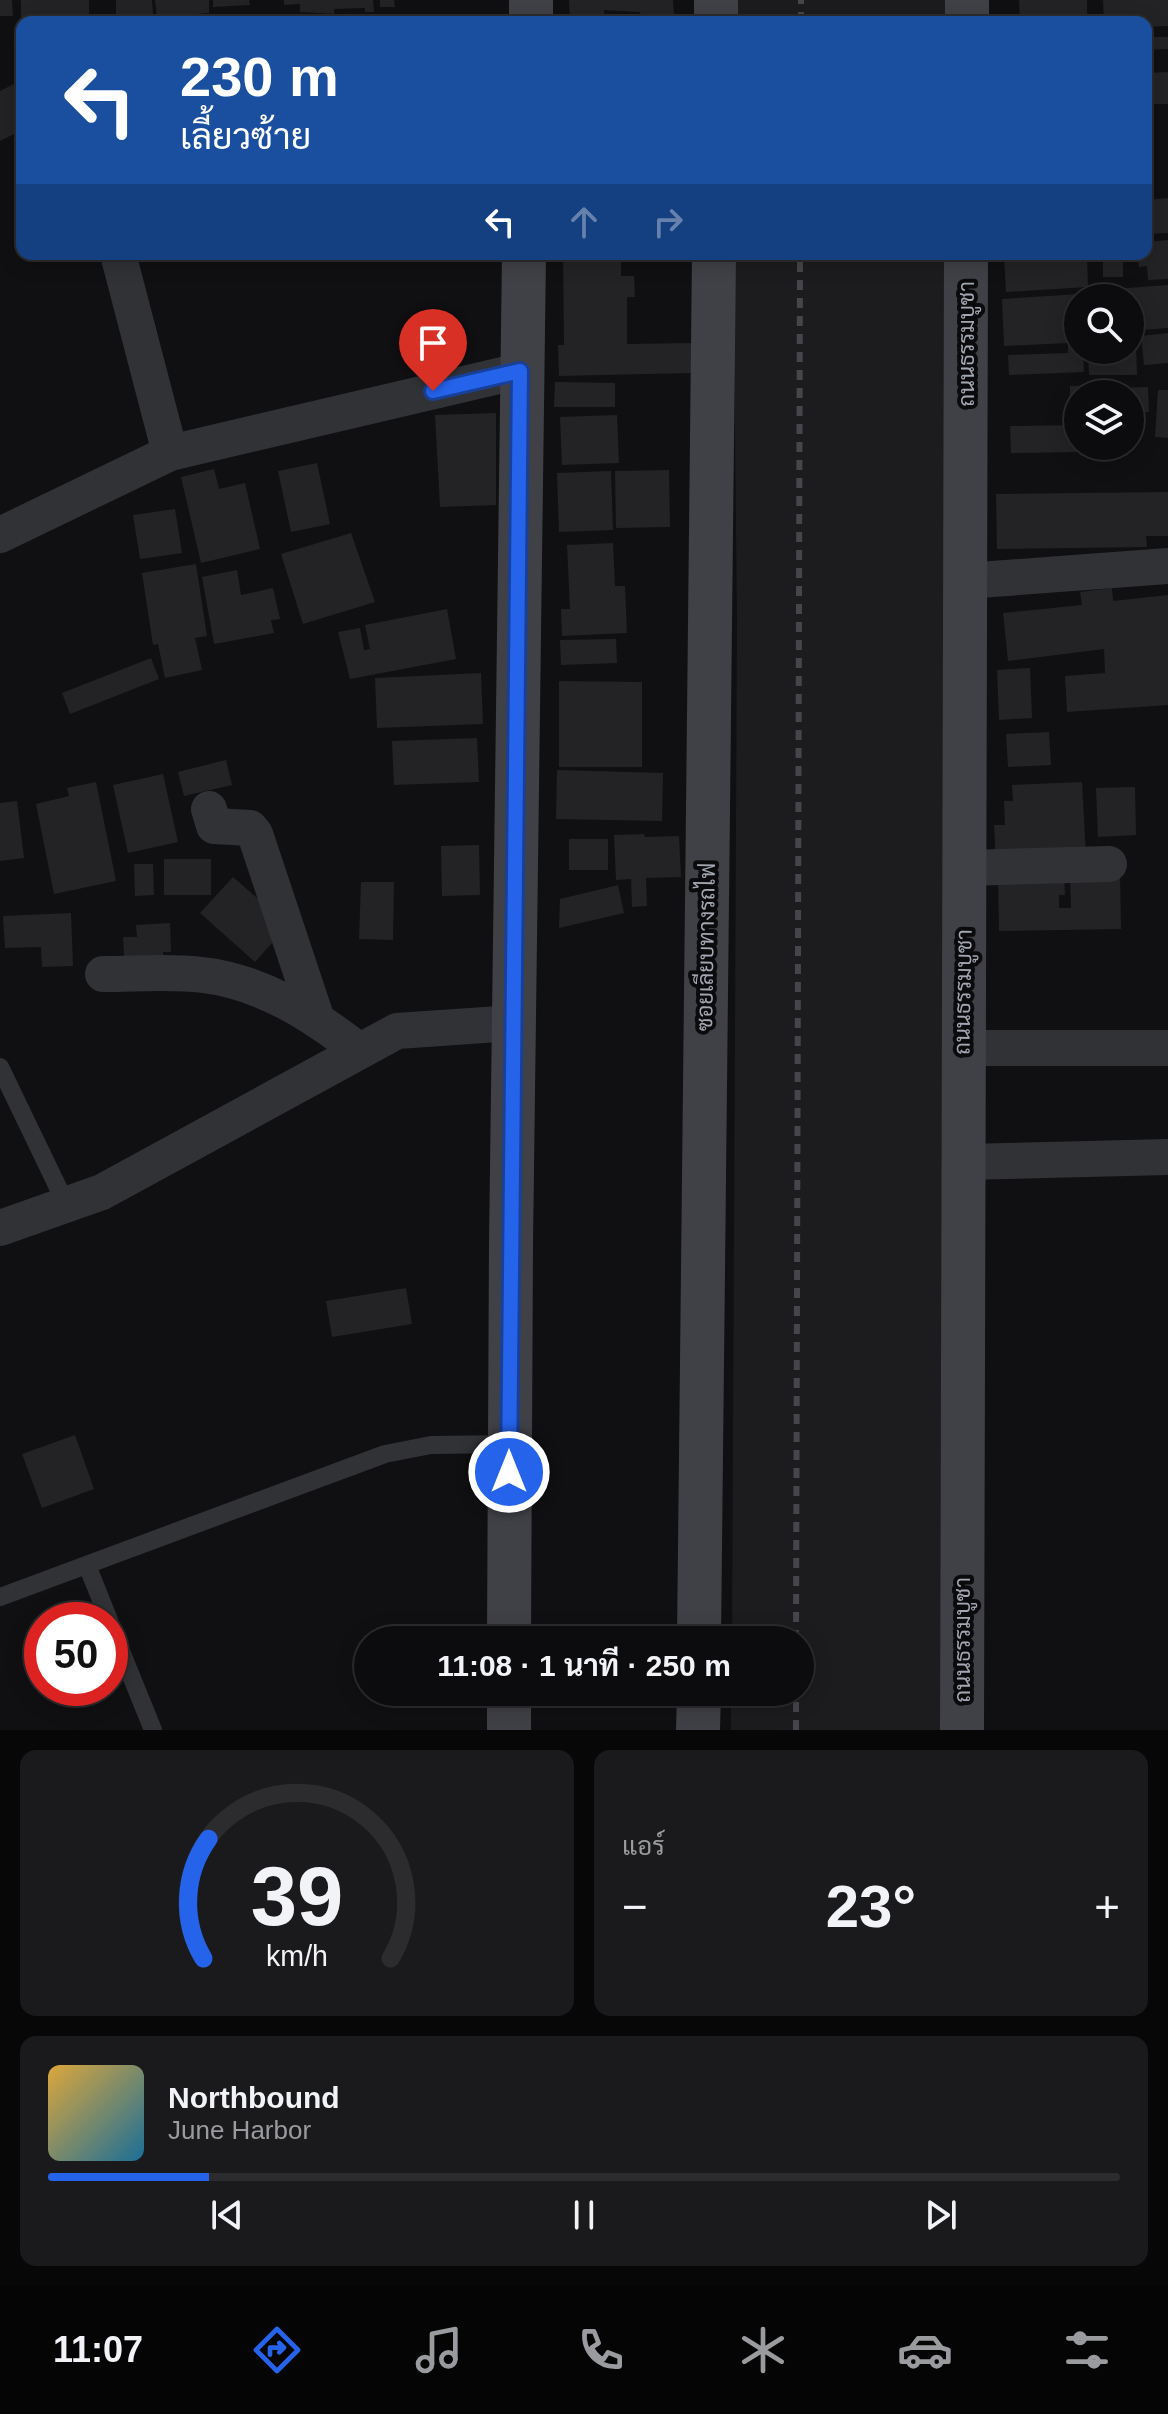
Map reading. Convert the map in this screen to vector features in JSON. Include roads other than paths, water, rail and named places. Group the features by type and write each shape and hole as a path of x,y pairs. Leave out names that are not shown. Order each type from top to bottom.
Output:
{"main road":[{"path":"509,1626 520,371 524,260"},
{"name":"ซอยเลียบทางรถไฟ","path":"699,1626 714,260"},
{"name":"ถนนธรรมบูชา","path":"962,1730 966,260"},
{"path":"509,1706 509,1730"},
{"path":"698,1730 699,1706"}],"street":[{"path":"120,260 170,453"},
{"path":"0,535 170,453 520,371"},
{"path":"965,581 1168,566"},
{"path":"209,809 214,826 250,828 255,834 316,1017"},
{"path":"965,868 1109,864"},
{"path":"103,974 201,974 236,981 272,994 316,1017 358,1050"},
{"path":"0,1228 102,1192 397,1031 514,1023"},
{"path":"963,1048 1168,1048"},
{"path":"963,1162 1168,1157"}],"lane":[{"path":"0,1067 66,1204"},
{"path":"0,1597 385,1454 431,1445 509,1444"},
{"path":"87,1565 101,1602"},
{"path":"128,1669 153,1730"}],"railway":[{"path":"801,0 801,16"},
{"path":"796,1626 800,260"},
{"path":"796,1706 796,1730"}]}
